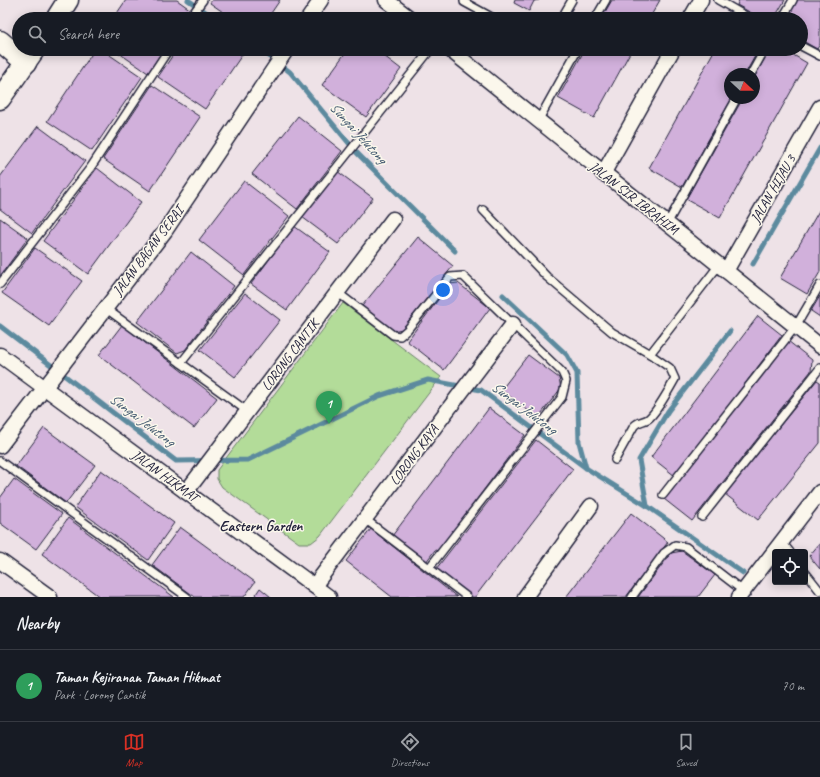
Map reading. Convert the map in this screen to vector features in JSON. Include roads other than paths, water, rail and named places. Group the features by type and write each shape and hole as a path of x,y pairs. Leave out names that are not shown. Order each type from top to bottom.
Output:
{"main road":[{"path":"60,12 68,0"},
{"path":"0,41 12,47"},
{"path":"0,99 31,56"}],"street":[{"path":"313,12 321,0"},
{"path":"386,0 406,10"},
{"path":"694,12 701,0"},
{"name":"JALAN SIR IBRAHIM","path":"458,56 603,174 820,346"},
{"path":"603,174 669,56"},
{"name":"JALAN BAGAN SERAI","path":"0,446 165,231 281,58"},
{"name":"JALAN HIJAU 3","path":"722,268 820,107"},
{"name":"LORONG CANTIK","path":"186,492 393,219"},
{"name":"LORONG KAYA","path":"314,586 513,324"},
{"name":"JALAN HIKMAT","path":"0,355 46,385 186,492 330,597"},
{"path":"741,594 786,547 820,492"},
{"path":"524,597 591,506"},
{"path":"0,561 50,597"}],"lane":[{"path":"194,12 203,0"},
{"path":"464,0 464,2 482,12"},
{"path":"565,12 572,0"},
{"path":"599,12 606,0"},
{"path":"718,0 739,12"},
{"path":"786,12 792,0"},
{"path":"808,50 820,56"},
{"path":"0,284 91,167 164,56"},
{"path":"181,364 342,159 425,56"},
{"path":"538,121 574,56"},
{"path":"754,68 761,56"},
{"path":"667,224 735,104"},
{"path":"483,210 547,277 612,332 650,354 670,368 675,379 668,392 648,419 637,422 615,460"},
{"path":"650,354 722,268"},
{"path":"337,292 393,335 400,336 407,330 450,277 463,276 562,372 566,381 562,398 429,568"},
{"path":"664,495 796,326 820,285"},
{"path":"105,308 247,411"},
{"path":"702,517 820,368"},
{"path":"0,461 187,597"},
{"path":"365,519 467,597"},
{"path":"632,597 664,554 675,545 686,547 741,594"},
{"path":"808,576 820,591"}],"waterway":[{"name":"Sungai Jelutong","path":"188,0 206,12"},
{"name":"Sungai Jelutong","path":"269,56 290,72 357,153 455,251"},
{"path":"753,264 820,148"},
{"name":"Sungai Jelutong","path":"503,295 567,355 577,373 579,442 586,468"},
{"name":"Sungai Jelutong","path":"0,326 176,461 248,460 379,396 428,380 481,390 586,468 647,506 743,573"},
{"path":"647,506 639,460 668,411 730,331"}],"place":[{"name":"Taman Kejiranan Taman Hikmat","path":"329,424"}],"district":[{"name":"Eastern Garden","path":"261,526"}]}
